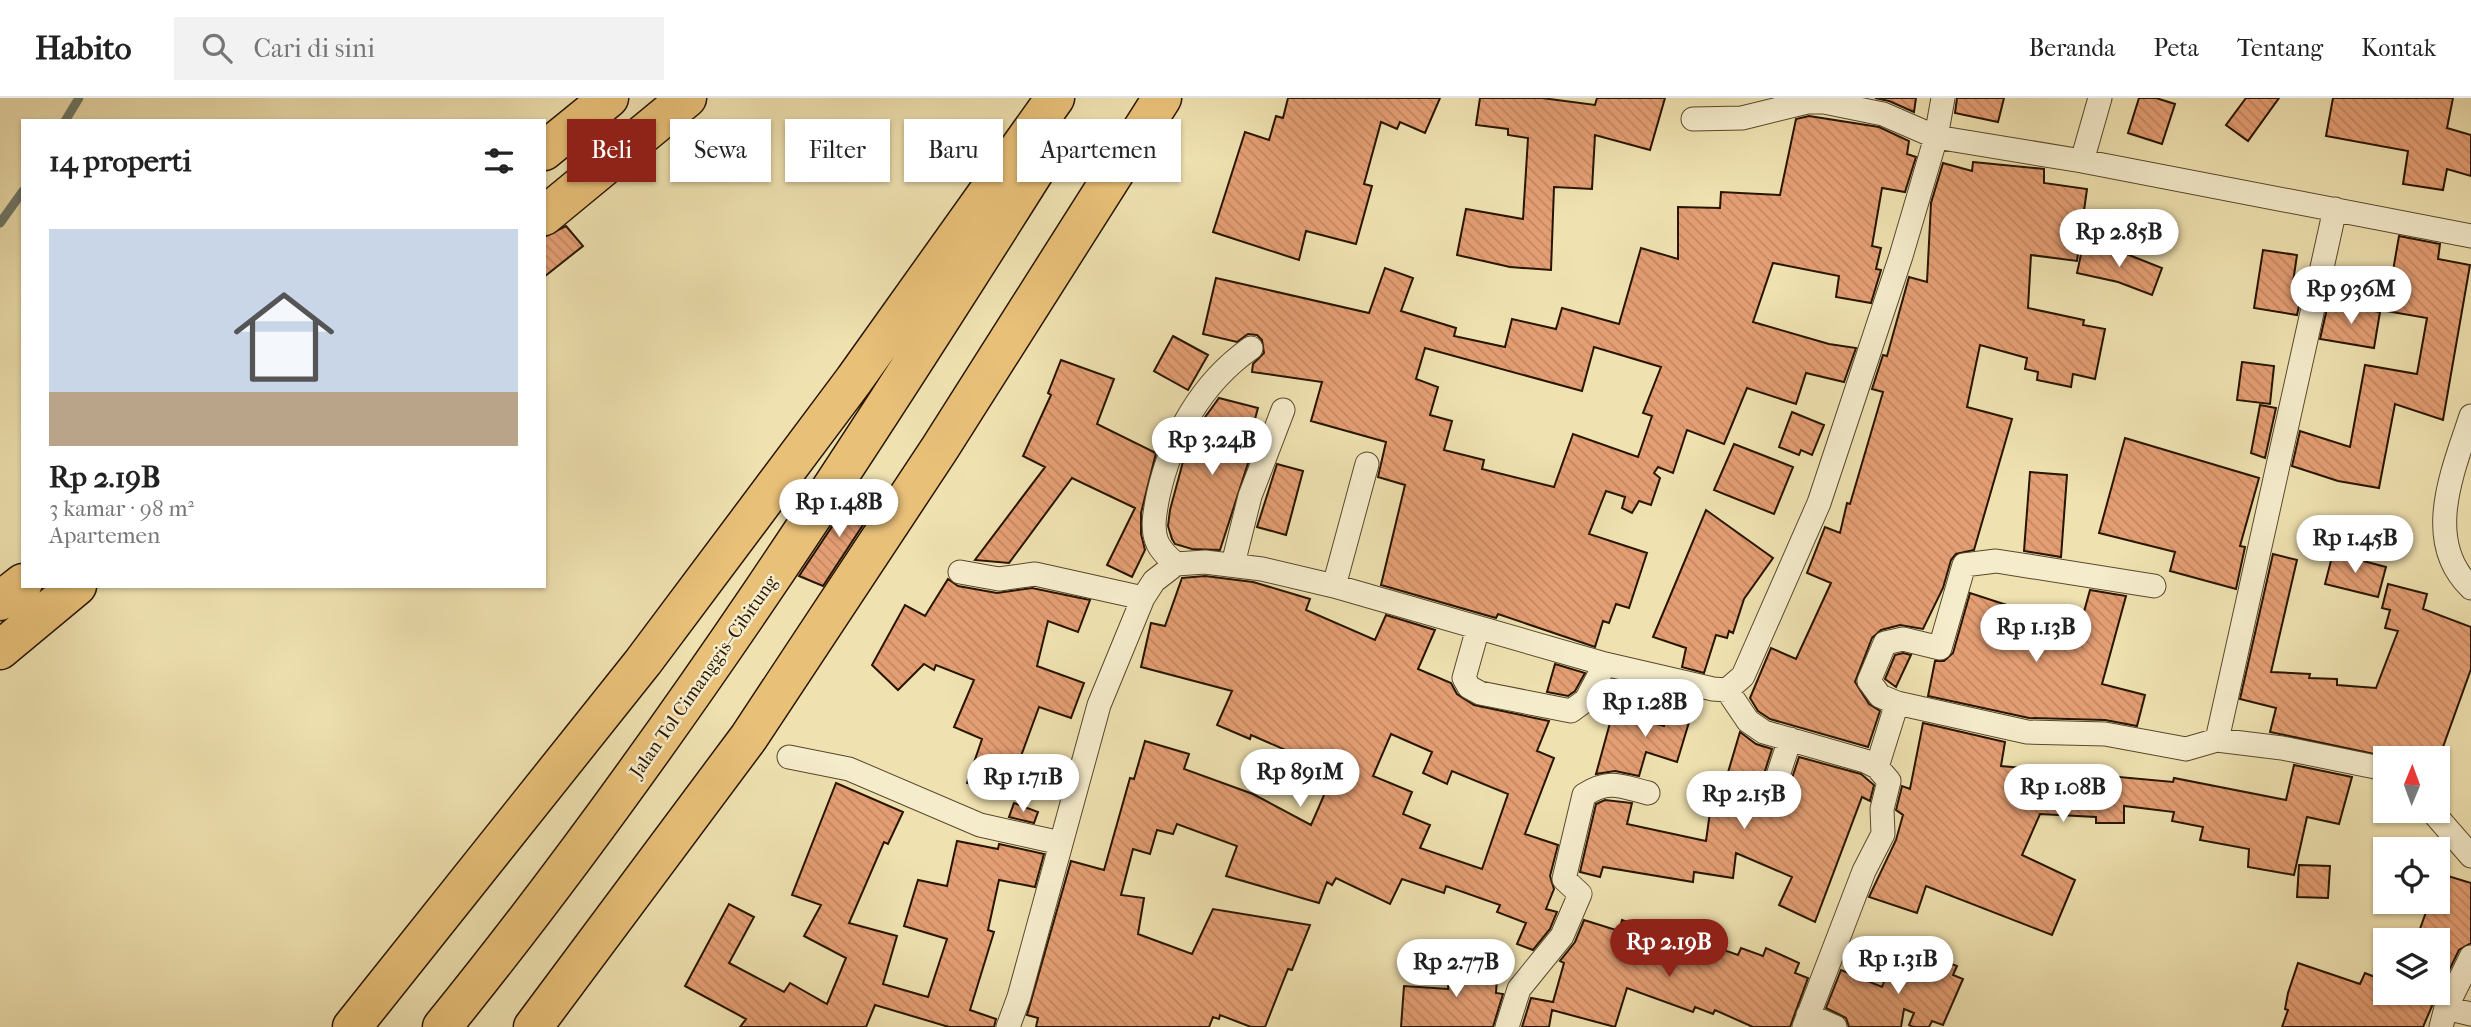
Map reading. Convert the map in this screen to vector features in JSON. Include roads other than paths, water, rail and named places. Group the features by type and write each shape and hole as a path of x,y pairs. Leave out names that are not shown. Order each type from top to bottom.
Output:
{"highway":[{"path":"546,149 609,98"},
{"path":"546,214 687,98"},
{"path":"352,1027 643,662 854,380 1055,98"},
{"name":"Jalan Tol Cimanggis–Cibitung","path":"442,1027 505,950 694,695 882,412 1081,98"},
{"path":"533,1027 749,737 940,448 1162,98"},
{"path":"0,601 21,585"},
{"path":"0,650 75,588"}],"street":[{"path":"1727,690 1743,676 1819,503 1870,352 1936,138 1943,98"},
{"path":"2082,161 2100,98"},
{"path":"1693,119 1742,118 1781,104 1807,102 1850,107 1883,114 1936,138 2082,161 2471,236"},
{"path":"2217,740 2335,209"},
{"path":"1176,564 1159,546 1154,525 1162,478 1174,443 1196,403 1230,363 1251,348"},
{"path":"1233,564 1250,496 1283,410"},
{"path":"2471,416 2449,481 2444,532 2445,548 2457,575 2471,588"},
{"path":"1334,586 1367,464"},
{"path":"2154,586 1996,561 1964,565 1940,648 1903,639 1885,643 1869,681 1880,696 1897,703 2027,732 2105,734 2186,749 2217,740 2282,748 2373,766"},
{"path":"1008,1027 1099,705 1143,598 1154,582 1176,564 1205,562 1233,564 1334,586 1605,664 1727,690 1748,721 1765,732 1877,766 1889,781 1882,809 1883,834 1864,872 1806,1021 1835,1027"},
{"path":"961,572 999,579 1035,574 1143,598"},
{"path":"1478,628 1464,678 1469,687 1480,693 1571,711 1586,700 1605,664"},
{"path":"1877,766 1897,703"},
{"path":"1769,803 1790,739"},
{"path":"789,757 849,769 980,825 1061,843"},
{"path":"1507,1027 1519,989 1562,936 1580,894 1564,879 1584,795 1601,784 1648,793"},
{"path":"2444,823 2471,856"},
{"path":"2443,1018 2471,957"},
{"path":"2443,1018 2471,1014"}],"waterway":[{"path":"66,119 79,98"},
{"path":"0,223 21,194"}]}
